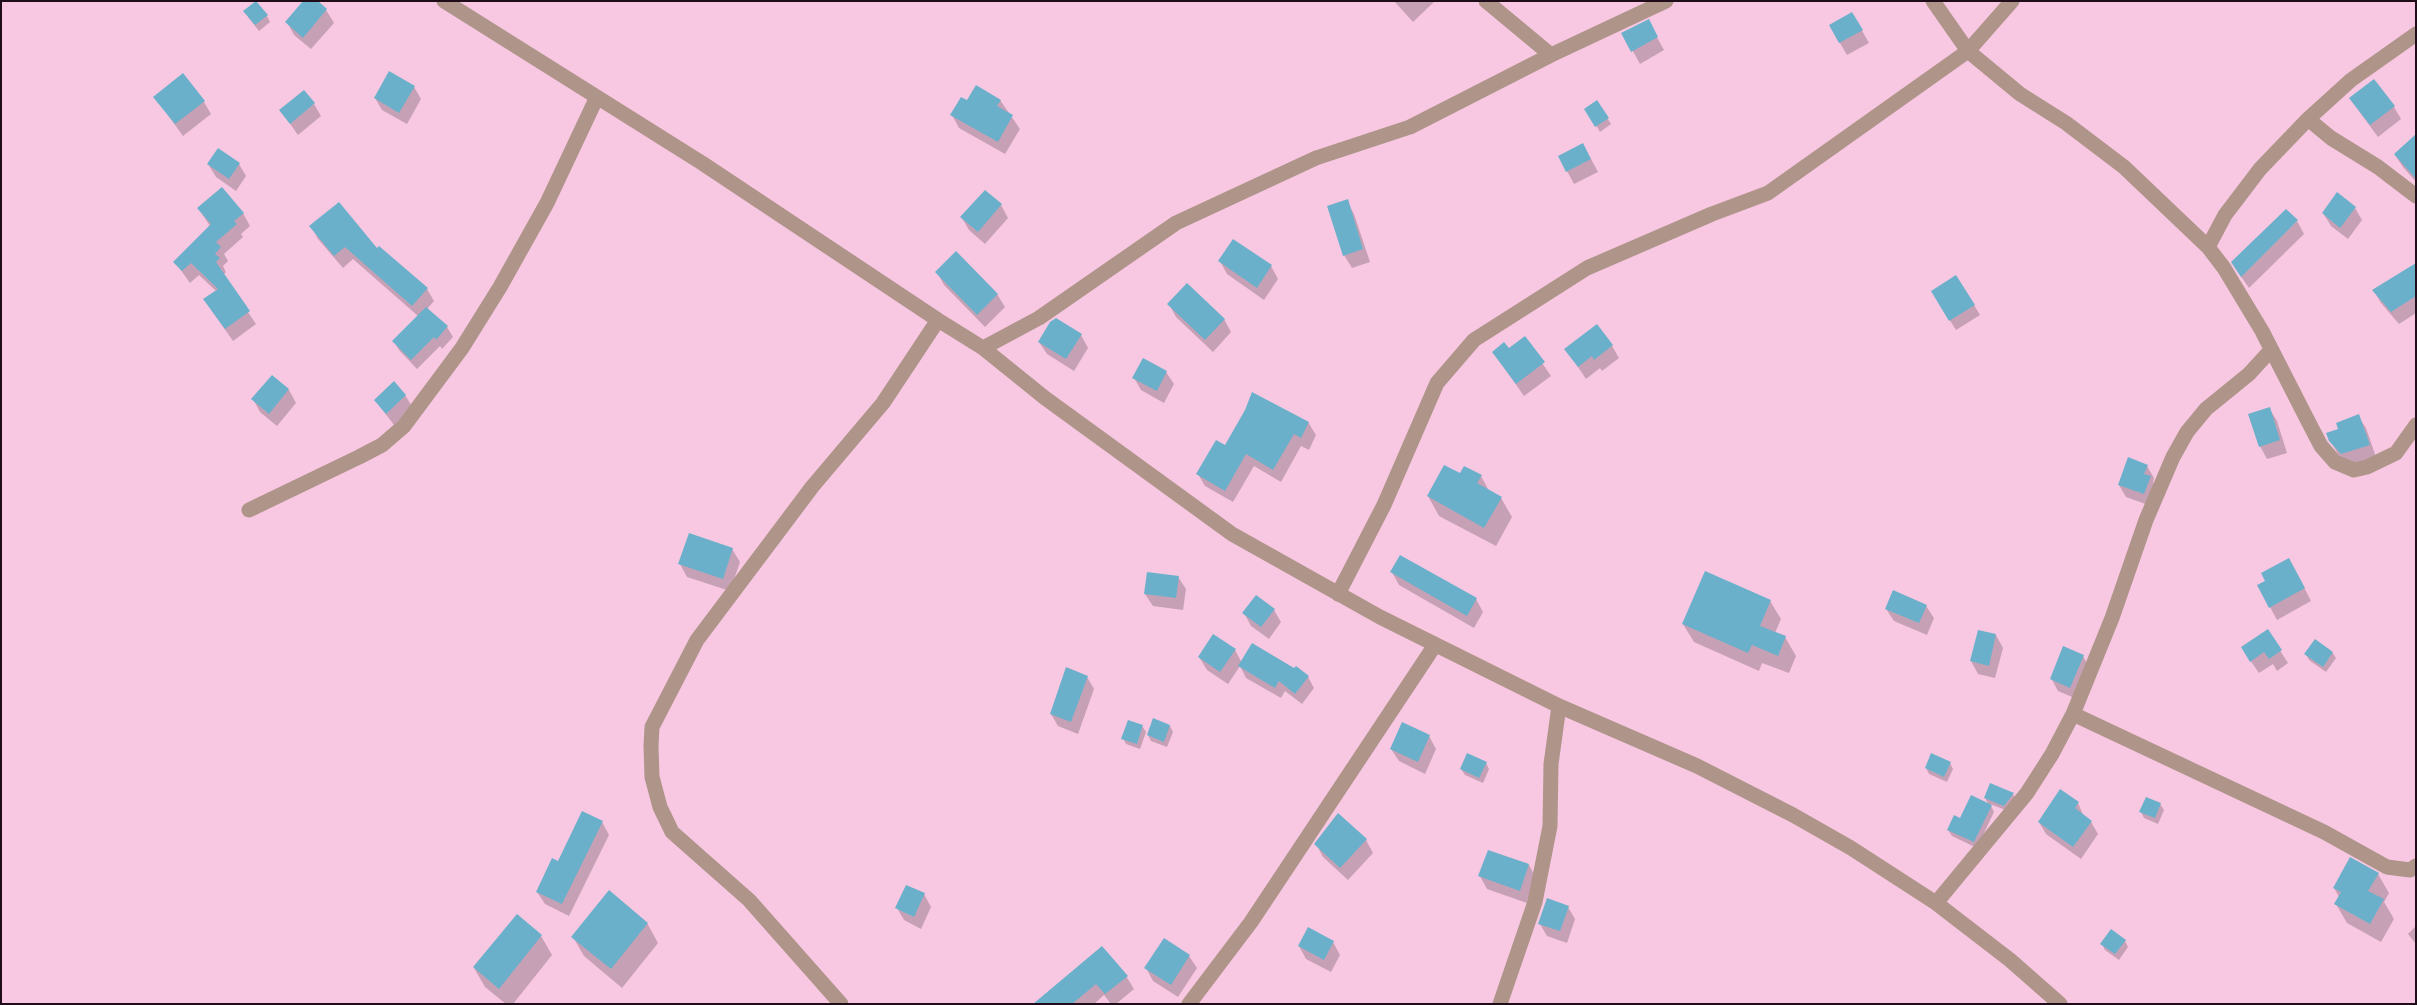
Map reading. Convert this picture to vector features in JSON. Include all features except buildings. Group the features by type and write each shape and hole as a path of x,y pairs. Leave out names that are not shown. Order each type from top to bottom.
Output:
{"street":[{"path":"444,1 702,163 983,348 1052,403 1232,534 1338,594 1435,645 1559,706 1697,766 1793,815 1851,848 1936,903 2010,960 2060,1004"},
{"path":"1486,1 1551,55"},
{"path":"983,348 1039,318 1176,222 1316,158 1410,127 1551,55 1666,1"},
{"path":"1933,1 1968,51 2020,94 2066,123 2124,167 2208,247 2224,268 2262,331 2270,351 2322,446 2335,462 2354,470 2367,467 2396,453 2411,442 2416,425"},
{"path":"1338,594 1384,505 1437,383 1474,340 1587,268 1712,214 1768,193 1968,51 2012,1"},
{"path":"2208,247 2225,215 2260,169 2308,119 2351,80 2416,34"},
{"path":"249,510 382,445 404,426 462,348 500,287 547,203 597,97"},
{"path":"2308,119 2339,144 2378,167 2416,196"},
{"path":"841,1004 749,900 672,832 660,807 652,777 652,727 697,640 812,487 883,403 938,320"},
{"path":"1936,903 2027,792 2052,754 2074,714 2112,618 2146,520 2173,457 2187,432 2206,409 2248,374 2270,351"},
{"path":"1189,1004 1251,922 1435,645"},
{"path":"1500,1004 1535,902 1550,826 1551,764 1559,706"},
{"path":"2074,714 2324,832 2387,866 2410,870 2416,866"}]}
